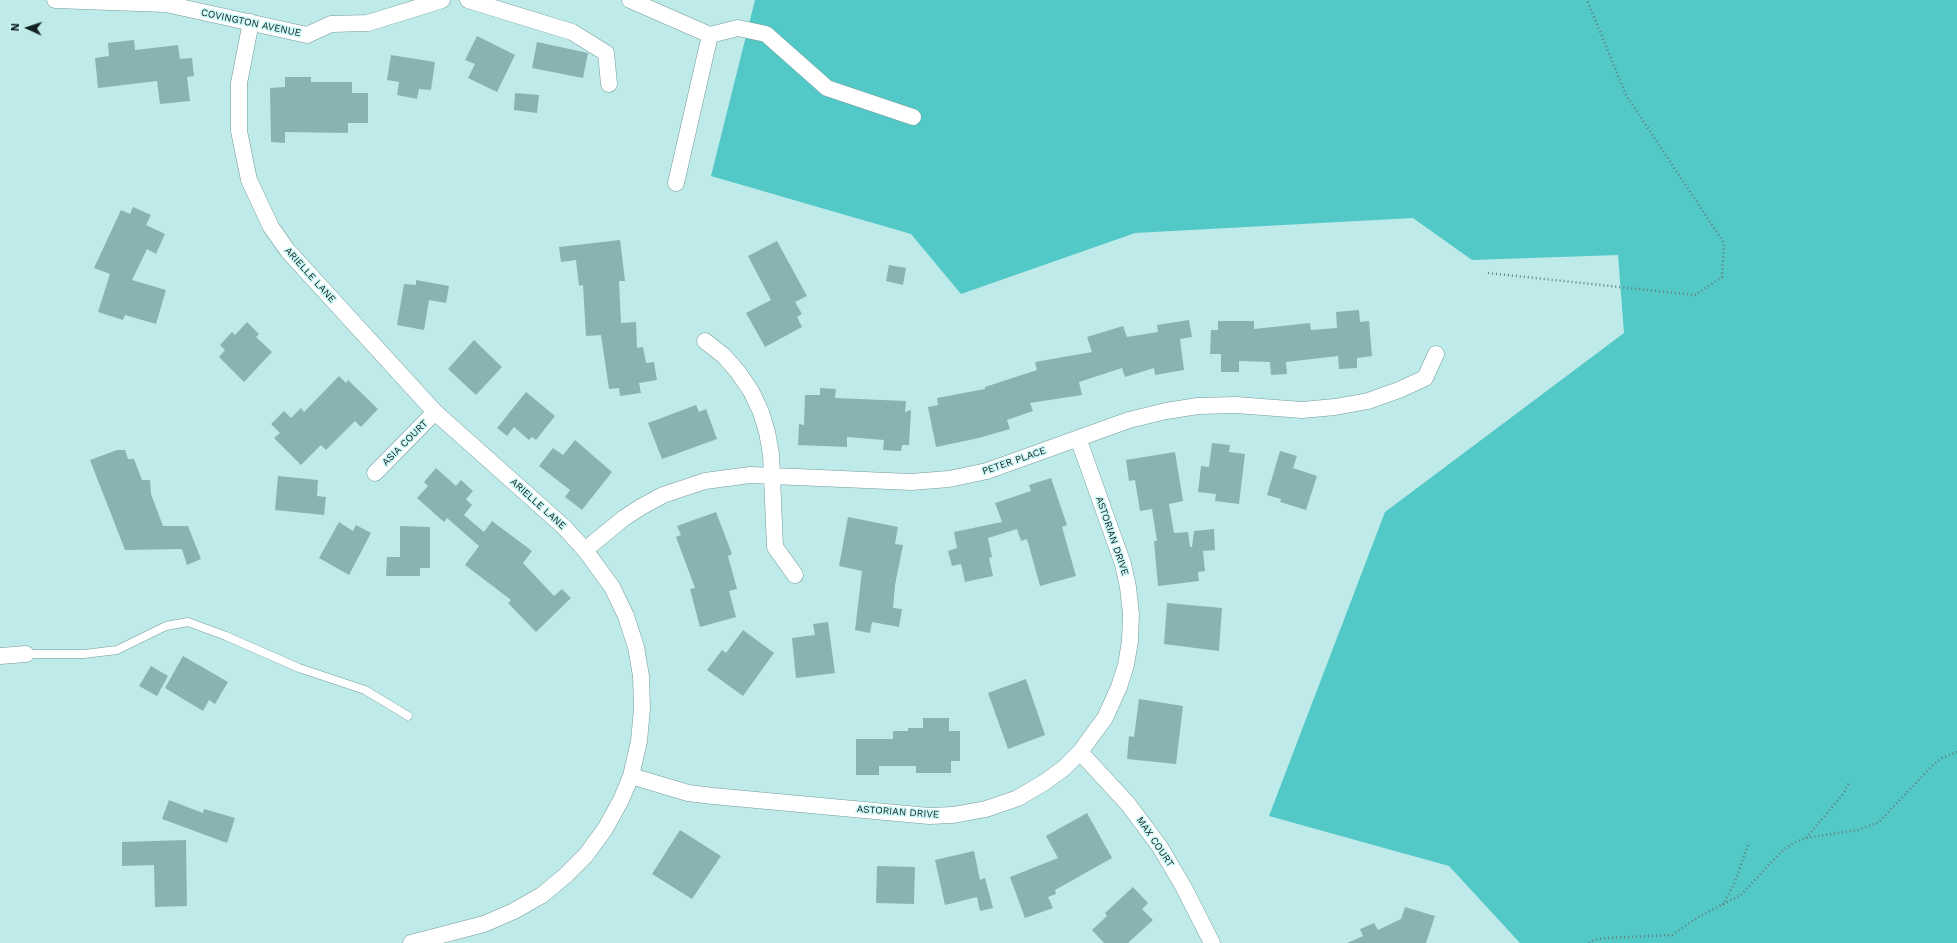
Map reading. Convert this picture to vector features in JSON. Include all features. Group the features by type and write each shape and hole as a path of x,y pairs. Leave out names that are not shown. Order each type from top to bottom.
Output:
{"street":[{"name":"COVINGTON AVENUE","path":"55,0 166,4 307,35 331,24 368,23 442,0"},
{"path":"468,0 572,32 606,53 609,84"},
{"path":"630,0 710,34 738,28 766,34 827,88 913,117"},
{"name":"ARIELLE LANE","path":"252,22 240,83 239,131 250,180 271,227 288,251 436,412 564,527 585,550 612,587 626,616 636,647 641,676 642,709 639,741 630,776 621,800 605,829 594,845 565,876 542,895 514,911 484,924 411,943"},
{"path":"676,183 710,34"},
{"path":"705,341 724,356 738,372 751,391 761,412 767,432 771,454 775,547 795,575"},
{"name":"PETER PLACE","path":"585,550 630,514 676,490 706,481 726,477 772,475 911,482 949,479 987,471 1129,420 1172,410 1198,406 1236,405 1302,410 1335,407 1368,401 1399,390 1425,378 1436,354"},
{"name":"ASIA COURT","path":"375,474 436,412"},
{"name":"ASTORIAN DRIVE","path":"630,776 688,793 929,816 953,815 986,809 1018,798 1045,782 1064,768 1080,752 1105,718 1119,688 1129,649 1131,614 1128,587 1123,564 1078,438"},
{"path":"0,656 26,654"},
{"name":"MAX COURT","path":"1080,752 1128,804 1160,847 1183,886 1212,943"}],"lane":[{"path":"26,654 84,654 117,650 166,626 188,622 226,636 299,668 365,690 408,716"}],"path":[{"path":"1488,273 1695,295 1722,277 1724,243 1626,95 1587,0"},
{"path":"1589,943 1594,940 1606,938 1672,935 1700,916 1741,895 1781,852 1793,843 1806,838 1858,830 1878,822 1933,765 1942,758 1957,752"},
{"path":"1806,838 1844,793 1849,782"},
{"path":"1722,905 1735,882 1748,842"}],"shaded area":[{"path":"755,0 1957,0 1957,943 1520,943 1449,866 1269,816 1385,512 1624,333 1618,255 1472,260 1413,218 1135,233 961,294 911,234 711,176"}],"building":[{"path":"477,36 515,55 497,92 468,78 475,64 465,60"},
{"path":"134,40 135,50 178,45 180,59 192,58 194,76 187,77 190,101 160,104 157,81 98,88 95,58 109,56 108,43"},
{"path":"537,42 588,53 583,78 532,68"},
{"path":"391,55 435,62 431,90 419,89 417,99 397,95 399,82 387,80"},
{"path":"285,77 311,77 311,82 352,82 352,93 368,93 368,123 348,123 348,133 285,132 285,143 271,142 270,88 285,87"},
{"path":"515,93 539,95 537,113 514,110"},
{"path":"133,207 151,215 146,225 165,234 156,254 147,249 132,280 166,290 156,324 125,315 123,320 98,312 110,274 94,268 121,210 130,214"},
{"path":"620,240 625,281 619,281 621,323 636,322 637,348 643,347 646,363 654,362 657,380 639,383 641,393 620,396 619,388 609,389 601,335 586,336 583,285 579,286 576,260 561,262 559,247"},
{"path":"777,241 807,296 795,302 802,314 797,317 802,327 765,347 746,313 771,300 748,256"},
{"path":"889,265 906,268 903,285 886,281"},
{"path":"416,280 449,286 446,303 429,300 424,330 397,325 404,284 416,285"},
{"path":"1359,310 1360,322 1369,321 1372,356 1357,358 1357,368 1339,369 1338,356 1286,362 1287,374 1271,375 1270,362 1239,361 1239,372 1221,372 1221,354 1210,354 1211,330 1218,330 1218,321 1254,321 1254,329 1310,323 1311,330 1337,328 1336,312"},
{"path":"1189,320 1192,337 1180,339 1184,370 1155,375 1154,368 1125,377 1122,368 1079,382 1082,395 1030,403 1033,411 1007,420 1010,429 979,438 936,447 928,407 938,405 937,398 985,389 985,387 1037,370 1035,362 1092,352 1087,337 1123,326 1127,337 1158,332 1157,325"},
{"path":"247,322 259,334 256,337 272,352 244,382 219,357 225,350 220,345 232,332 235,335"},
{"path":"474,340 502,367 476,395 448,369"},
{"path":"339,376 346,383 348,380 378,409 361,427 355,421 326,450 321,445 301,465 274,438 280,433 271,424 284,411 291,418 301,408 304,412"},
{"path":"820,388 836,389 835,398 906,401 905,412 911,410 909,445 902,445 901,451 883,450 884,440 847,437 847,447 798,445 799,424 804,425 805,395 820,395"},
{"path":"526,392 555,416 536,440 532,437 529,440 514,427 507,436 497,428"},
{"path":"696,405 699,412 706,409 717,439 662,459 648,423"},
{"path":"575,440 612,472 582,510 565,497 570,490 539,466 553,448 563,455"},
{"path":"1212,443 1230,445 1229,452 1245,454 1239,504 1215,501 1216,494 1198,492 1201,466 1209,467"},
{"path":"117,450 125,450 128,459 134,459 142,480 150,480 151,494 163,526 188,526 201,559 187,565 182,549 125,550 90,460"},
{"path":"1280,451 1297,456 1293,468 1317,476 1306,510 1280,502 1281,499 1267,495"},
{"path":"1175,452 1183,501 1169,504 1174,533 1188,532 1190,547 1192,547 1194,531 1214,529 1215,550 1203,551 1205,571 1198,572 1199,581 1158,586 1154,541 1157,541 1152,509 1140,511 1135,480 1129,481 1126,460"},
{"path":"436,468 456,486 461,480 473,491 466,499 472,505 464,515 484,532 492,521 532,551 523,563 554,596 562,589 571,598 536,632 508,603 511,600 465,565 479,546 447,518 444,522 417,498 428,486 424,482"},
{"path":"278,476 318,480 317,496 326,497 324,515 275,510"},
{"path":"1051,478 1067,525 1062,527 1076,576 1040,586 1027,539 1021,541 1017,529 988,538 992,557 989,558 993,576 965,582 961,564 952,566 948,551 957,548 954,532 1002,522 995,503 1031,491 1029,485"},
{"path":"716,512 732,554 728,556 737,589 729,591 736,617 700,627 690,589 695,588 676,537 681,535 677,526"},
{"path":"848,517 898,527 895,544 903,545 895,585 893,608 902,609 899,627 872,622 870,633 855,630 862,571 839,566"},
{"path":"339,522 353,531 356,525 371,533 349,575 319,558"},
{"path":"400,526 430,527 430,568 420,568 420,576 386,576 387,557 400,557"},
{"path":"1167,603 1222,608 1219,651 1164,644"},
{"path":"828,622 835,673 796,678 792,638 815,635 813,624"},
{"path":"743,630 774,653 743,696 707,670 722,650 726,653"},
{"path":"183,656 228,682 215,704 209,700 203,711 165,688"},
{"path":"151,666 168,676 157,696 139,686"},
{"path":"1026,679 1045,735 1008,749 988,693"},
{"path":"1139,699 1183,706 1176,764 1127,759 1129,736 1134,737"},
{"path":"923,718 949,718 949,731 960,731 960,761 951,761 951,773 916,773 916,766 879,766 879,775 856,775 856,739 893,739 893,731 908,731 908,728 923,728"},
{"path":"169,800 203,813 204,809 235,818 227,843 162,819"},
{"path":"1087,813 1112,858 1055,890 1056,894 1048,897 1053,908 1025,918 1010,877 1058,858 1046,836"},
{"path":"680,830 721,856 692,899 652,874"},
{"path":"186,840 187,906 155,907 154,865 122,866 122,842"},
{"path":"974,851 980,880 985,878 993,908 980,911 977,897 945,905 935,860"},
{"path":"877,866 915,867 914,904 876,903"},
{"path":"1133,887 1148,903 1142,909 1153,920 1128,943 1104,943 1092,930 1107,916 1105,913"},
{"path":"1405,907 1435,916 1426,943 1347,943 1363,936 1360,929 1374,923 1378,930 1401,919"}]}
